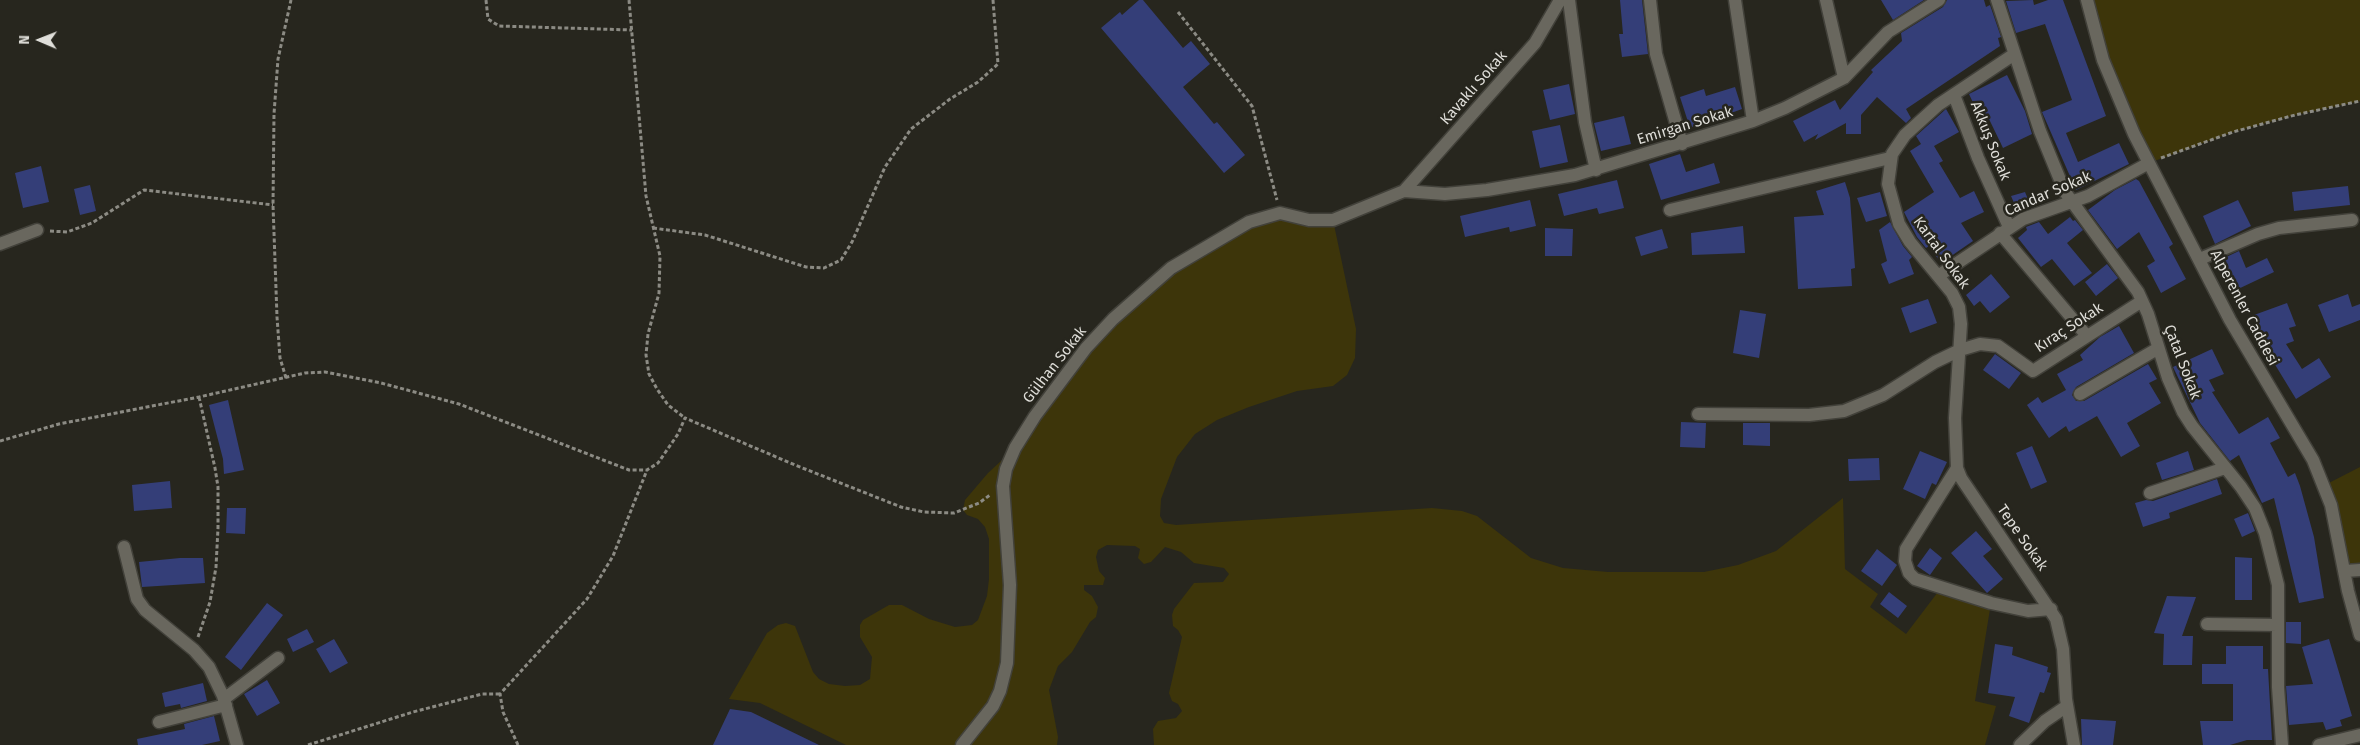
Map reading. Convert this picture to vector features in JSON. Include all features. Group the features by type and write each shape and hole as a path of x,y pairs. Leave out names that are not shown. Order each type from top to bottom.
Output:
{"street":[{"name":"Kavaklı Sokak","path":"1404,191 1535,43 1560,0"},
{"path":"1569,0 1585,122 1596,170"},
{"path":"1650,0 1656,54 1682,144"},
{"path":"1734,0 1753,122"},
{"path":"1826,0 1844,78"},
{"name":"Emirgan Sokak","path":"1404,191 1445,194 1488,190 1596,170 1753,122 1844,78 1888,32 1939,0"},
{"name":"Çatal Sokak","path":"1997,0 2040,131 2072,203 2142,301 2157,349 2183,412 2255,508 2265,533 2278,586 2278,687 2282,745"},
{"name":"Alperenler Caddesi","path":"2087,0 2103,60 2119,100 2149,163 2234,328 2314,460 2331,505 2360,635"},
{"name":"Kartal Sokak","path":"1960,350 1961,324 1958,307 1952,293 1910,242 1900,224 1888,184 1890,158 1905,135 1938,105 2014,55"},
{"name":"Akkuş Sokak","path":"1954,94 2004,230 2086,336"},
{"path":"1670,210 1890,158"},
{"name":"Candar Sokak","path":"1938,276 2004,230 2036,214 2072,203 2149,163"},
{"name":"Gülhan Sokak","path":"962,745 993,706 1000,691 1007,662 1010,584 1009,544 1003,486 1006,469 1035,416 1086,348 1113,319 1171,268 1249,222 1280,213 1309,220 1333,220 1404,191"},
{"path":"2200,259 2258,234 2278,228 2352,220"},
{"path":"0,244 36,230"},
{"name":"Kıraç Sokak","path":"1960,350 1980,344 1998,346 2033,371 2142,301"},
{"path":"2080,394 2157,349"},
{"path":"1698,414 1809,415 1844,411 1883,395 1936,362 1960,350"},
{"name":"Tepe Sokak","path":"1960,350 1954,440 1957,468 1961,478 2051,609 2061,632 2067,706 2074,745"},
{"path":"1957,468 1906,549 1905,561 1909,573 1915,579 1991,603 2028,611 2051,609"},
{"path":"2150,492 2225,468"},
{"path":"124,547 134,593 140,604 194,650 209,668 225,702 237,745"},
{"path":"2345,570 2360,570"},
{"path":"2207,624 2278,625"},
{"path":"159,722 225,702 278,658"},
{"path":"2020,745 2045,721 2067,706"},
{"path":"2319,745 2360,735"}],"path":[{"path":"286,378 280,358 277,317 273,205 274,114 278,60 291,0"},
{"path":"486,0 488,19 499,26 632,30"},
{"path":"629,0 646,196 660,256 659,293 648,334 646,355 649,374 668,405 685,418 901,507 924,512 954,513 979,503 1003,486"},
{"path":"653,228 705,235 806,267 824,268 842,260 886,167 911,129 950,99 978,82 998,64 993,0"},
{"path":"1178,12 1252,106 1280,213"},
{"path":"2149,163 2232,132 2295,115 2360,101"},
{"path":"36,230 67,232 92,223 144,190 273,205"},
{"path":"0,441 59,424 198,397 305,373 326,372 381,383 459,404 630,470 647,470 658,463 678,434 685,418"},
{"path":"194,650 210,602 216,567 218,528 218,487 198,397"},
{"path":"308,745 413,712 482,694 500,694 587,600 613,556 647,470"},
{"path":"500,694 503,712 518,745"}],"shaded area":[{"path":"2087,0 2360,0 2360,101 2295,115 2233,132 2149,163 2134,134"},
{"path":"1273,214 1333,220 1356,329 1355,358 1347,375 1333,386 1297,391 1249,407 1217,420 1195,434 1177,457 1161,499 1160,516 1164,523 1176,525 1432,508 1462,511 1477,516 1531,558 1563,568 1608,572 1704,572 1738,565 1776,551 1843,498 1845,569 1878,594 1870,607 1906,634 1941,588 1991,603 1975,701 1996,706 1985,745 1154,745 1153,729 1158,721 1176,718 1182,711 1178,704 1172,701 1169,693 1182,637 1173,626 1172,615 1174,609 1194,583 1223,582 1229,574 1224,568 1194,563 1181,552 1165,547 1151,562 1144,564 1138,558 1140,549 1135,546 1107,545 1098,550 1096,557 1099,571 1105,578 1103,585 1084,585 1084,590 1092,596 1098,607 1096,617 1090,622 1072,652 1058,666 1049,690 1058,737 1057,745 846,745 760,703 729,699 767,633 778,625 786,623 795,626 813,672 819,679 829,684 845,686 860,685 870,679 872,657 860,637 860,625 863,620 889,605 902,605 929,619 955,627 972,625 978,620 987,596 989,539 985,527 978,519 967,515 963,510 965,500 988,473 1015,448 1035,416 1142,292"},
{"path":"2360,467 2360,570 2345,571 2323,486"}],"building":[{"path":"1139,0 1143,0 1183,48 1191,41 1210,64 1183,87 1214,124 1217,122 1245,155 1224,173 1101,28 1120,12 1122,15"},
{"path":"1620,0 1642,0 1648,54 1622,57 1619,34 1623,34"},
{"path":"1881,0 1924,0 1893,20"},
{"path":"1947,0 1984,0 1986,7 1990,5 2001,37 1998,38 2000,46 1906,109 1911,118 1906,123 1877,97 1861,115 1861,134 1846,134 1846,123 1815,140 1818,134 1804,142 1793,121 1835,100 1840,110 1873,72 1871,70 1902,41 1901,33 1943,7"},
{"path":"2033,0 2034,5 2048,0 2063,0 2106,116 2066,133 2078,162 2119,143 2129,164 2076,190 2042,112 2072,100 2045,24 2016,33 2006,1"},
{"path":"2007,75 2025,111 2032,134 2003,148 1989,119 1982,122 1969,94"},
{"path":"1569,84 1575,114 1550,120 1543,90"},
{"path":"1735,87 1742,109 1690,128 1680,97 1704,89 1706,96"},
{"path":"1946,109 1959,132 1934,146 1943,161 1939,163 1960,198 1974,191 1984,212 1961,223 1973,241 1941,263 1929,246 1926,248 1917,237 1904,212 1934,192 1910,151 1921,144 1916,136"},
{"path":"1624,116 1631,144 1601,151 1594,123"},
{"path":"1560,125 1568,162 1540,168 1532,131"},
{"path":"1680,154 1686,172 1714,163 1720,183 1661,200 1649,164"},
{"path":"41,166 49,202 23,208 15,173"},
{"path":"2136,179 2139,181 2173,244 2169,247 2186,279 2161,293 2147,266 2155,261 2139,232 2117,249 2088,210 2115,190"},
{"path":"1617,180 1624,208 1599,214 1597,208 1564,216 1558,194"},
{"path":"1845,182 1850,198 1855,268 1851,269 1852,286 1798,289 1794,217 1824,215 1816,191"},
{"path":"90,185 96,211 80,215 74,189"},
{"path":"2348,186 2350,205 2294,211 2292,192"},
{"path":"1880,192 1887,216 1866,222 1857,198"},
{"path":"2025,192 2030,204 2026,206 2028,209 2018,212 2011,196"},
{"path":"1530,200 1536,226 1510,232 1509,227 1465,237 1460,216"},
{"path":"2238,200 2251,226 2215,244 2203,216"},
{"path":"2070,217 2083,230 2067,243 2092,273 2074,286 2052,259 2041,267 2018,238 2027,230 2026,227 2039,222 2048,234"},
{"path":"1890,222 1903,246 1912,257 1909,260 1914,274 1889,284 1881,264 1887,261 1879,230"},
{"path":"1743,226 1745,253 1692,255 1691,233"},
{"path":"1545,228 1573,229 1572,256 1545,256"},
{"path":"1662,229 1668,248 1641,256 1635,237"},
{"path":"2239,251 2246,268 2267,258 2274,272 2236,290 2222,259"},
{"path":"2107,264 2118,278 2096,296 2085,282"},
{"path":"1991,274 2010,297 1990,313 1980,301 1974,306 1966,295"},
{"path":"2348,294 2352,307 2360,304 2360,320 2329,332 2318,305"},
{"path":"1928,299 1937,323 1910,333 1901,308"},
{"path":"2287,303 2296,326 2289,328 2294,341 2286,344 2302,369 2319,358 2331,377 2296,399 2271,358 2254,315"},
{"path":"1740,310 1766,314 1759,358 1733,353"},
{"path":"2119,326 2134,353 2076,387 2072,395 2076,401 2084,401 2148,364 2157,379 2149,383 2161,403 2127,423 2140,446 2121,457 2097,416 2069,432 2066,426 2049,438 2027,405 2038,397 2042,403 2066,390 2057,374 2083,360 2080,355 2100,337"},
{"path":"2212,349 2224,374 2209,380 2215,391 2212,392 2239,434 2268,417 2280,438 2270,443 2288,477 2295,473 2300,486 2314,537 2324,598 2299,603 2274,498 2262,503 2239,455 2230,461 2200,423 2173,367"},
{"path":"1995,354 2021,373 2009,389 1983,370"},
{"path":"228,400 244,470 224,474 223,459 209,405"},
{"path":"1681,422 1706,423 1705,448 1680,447"},
{"path":"1743,423 1770,423 1770,446 1743,445"},
{"path":"2032,446 2047,482 2031,489 2016,453"},
{"path":"1920,451 1947,462 1936,485 1932,483 1925,499 1903,489"},
{"path":"2188,451 2194,470 2162,480 2156,463"},
{"path":"1879,458 1880,480 1849,481 1848,459"},
{"path":"2217,479 2222,494 2169,513 2170,518 2143,527 2135,503 2146,500 2153,501"},
{"path":"170,481 172,508 134,511 132,485"},
{"path":"227,508 246,508 245,534 226,533"},
{"path":"2248,513 2255,531 2242,537 2234,519"},
{"path":"1976,531 1992,549 1983,556 2003,579 1987,593 1951,553"},
{"path":"1930,548 1942,558 1930,575 1917,566"},
{"path":"1877,549 1897,565 1882,586 1861,571"},
{"path":"2235,557 2252,558 2252,600 2235,600"},
{"path":"203,558 205,583 142,587 139,562"},
{"path":"1889,592 1907,606 1898,618 1880,604"},
{"path":"2167,596 2196,597 2182,636 2193,636 2192,665 2163,665 2164,634 2154,633"},
{"path":"267,603 283,615 241,670 225,657"},
{"path":"2286,622 2301,622 2301,644 2286,643"},
{"path":"307,629 314,642 293,652 287,639"},
{"path":"334,639 348,663 330,673 316,649"},
{"path":"2329,639 2352,716 2340,720 2342,726 2326,730 2323,722 2289,725 2286,686 2313,684 2302,647"},
{"path":"1995,644 2013,647 2012,655 2048,667 2047,672 2051,673 2044,693 2040,692 2029,723 2009,716 2015,697 1988,693"},
{"path":"2226,646 2263,646 2263,669 2268,669 2272,740 2247,740 2230,745 2203,745 2200,721 2233,721 2233,684 2202,684 2202,664 2226,664"},
{"path":"267,680 280,703 257,716 244,694"},
{"path":"203,683 207,701 181,708 180,704 165,707 162,693"},
{"path":"730,709 751,712 819,745 713,745"},
{"path":"214,716 220,741 202,745 138,745 137,739 185,729 184,724"},
{"path":"2081,719 2116,721 2113,745 2082,745"}]}
